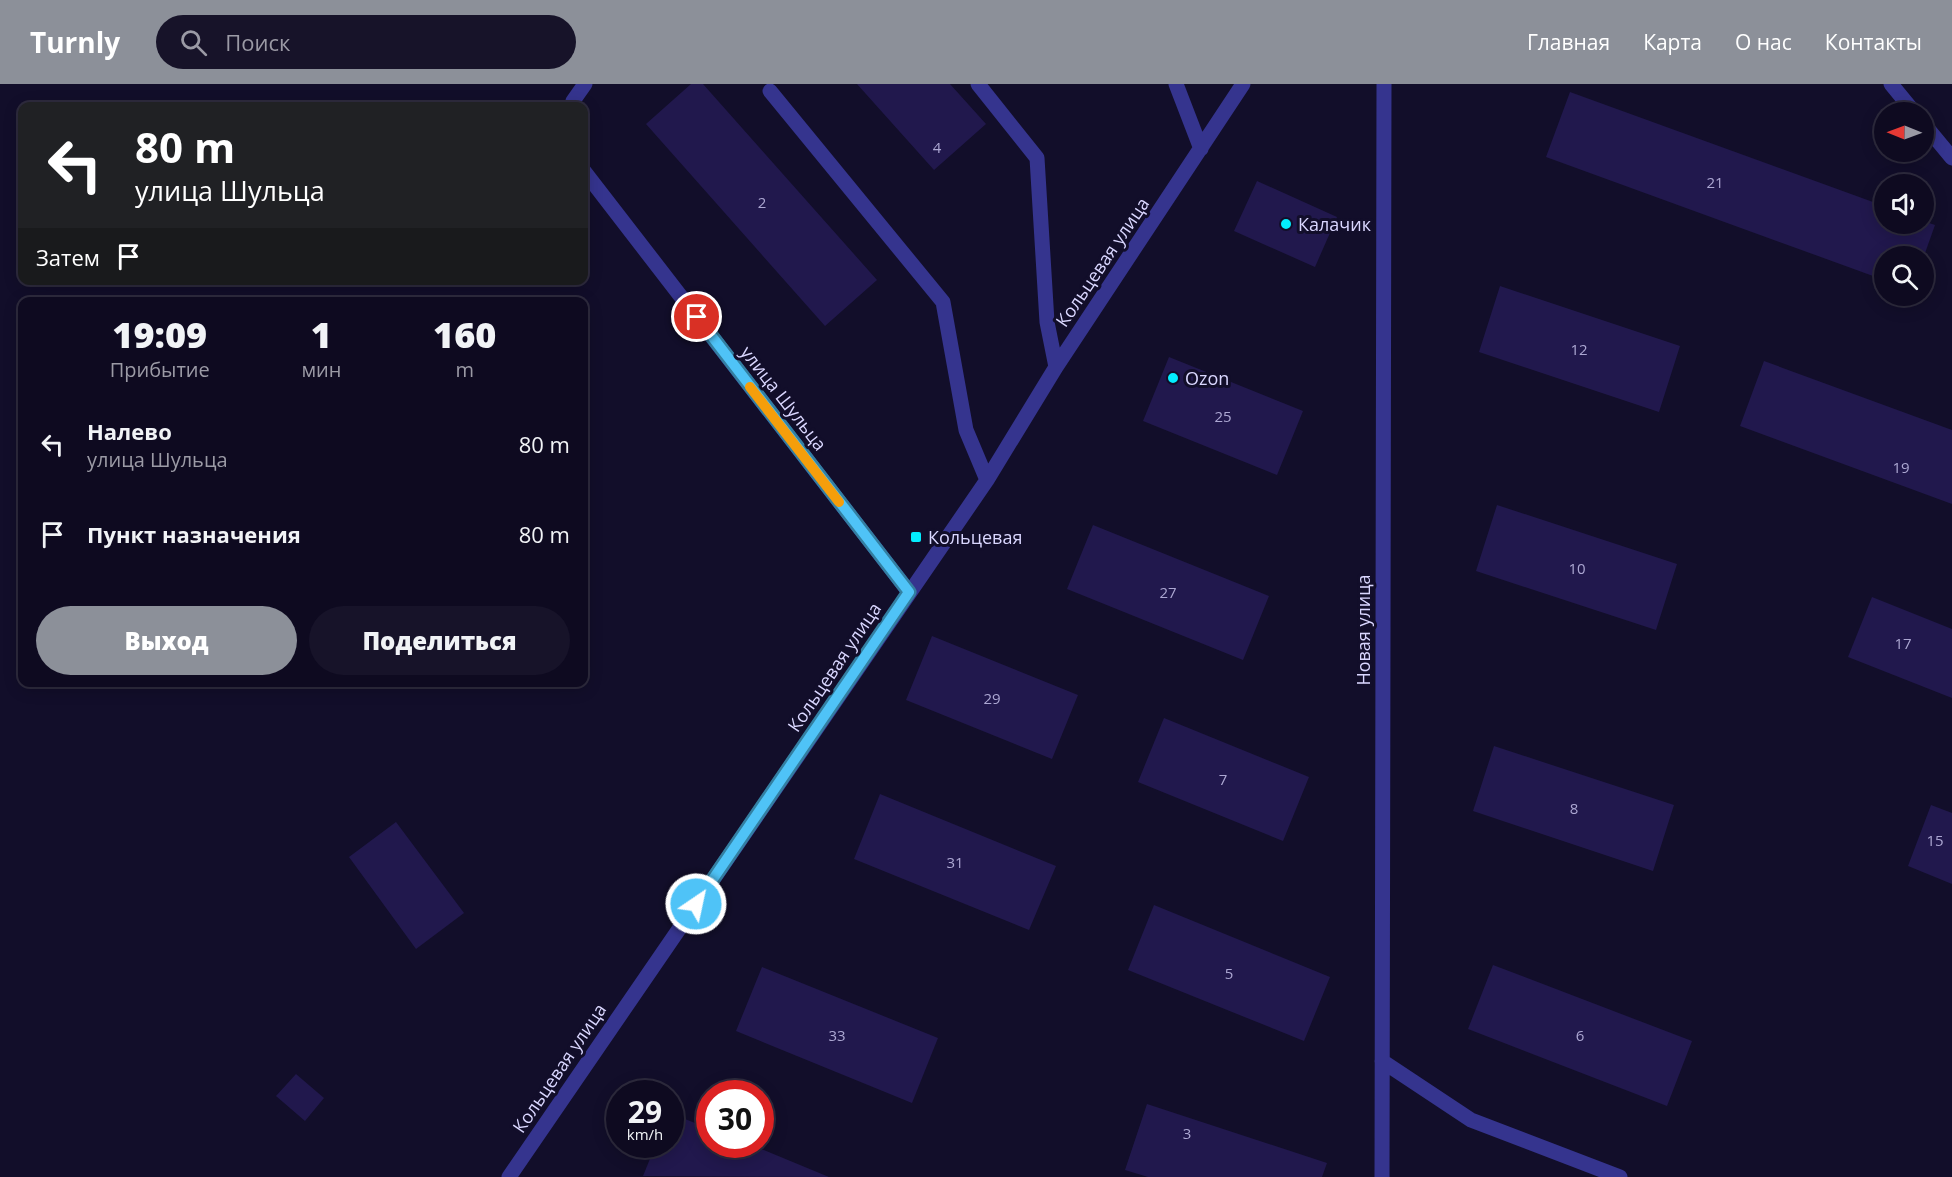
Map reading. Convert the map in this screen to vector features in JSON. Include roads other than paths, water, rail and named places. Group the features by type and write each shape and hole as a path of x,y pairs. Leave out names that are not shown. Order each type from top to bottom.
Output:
{"street":[{"path":"573,102 585,84"},
{"path":"978,84 1037,158 1047,322 1056,367"},
{"path":"1176,84 1201,149"},
{"name":"Кольцевая улица","path":"508,1177 987,480 1056,367 1243,84"},
{"name":"Новая улица","path":"1382,1177 1384,84"},
{"path":"1891,84 1906,102"},
{"path":"770,91 943,302 966,430 987,480"},
{"path":"1934,136 1952,158"},
{"name":"улица Шульца","path":"588,176 909,592"},
{"path":"1382,1061 1471,1120 1620,1177"}],"place":[{"name":"Калачик","path":"1286,224"},
{"name":"Ozon","path":"1173,378"},
{"name":"Кольцевая","path":"916,537"}]}
